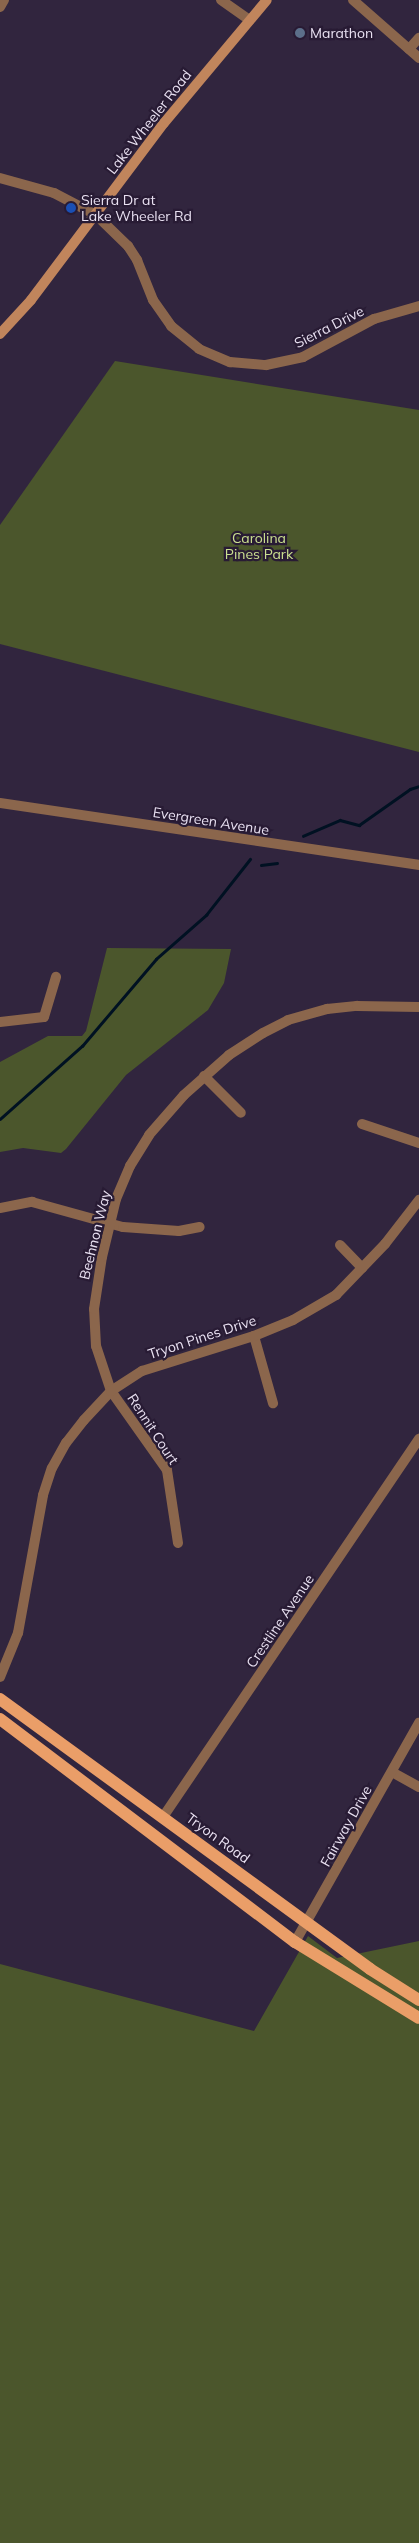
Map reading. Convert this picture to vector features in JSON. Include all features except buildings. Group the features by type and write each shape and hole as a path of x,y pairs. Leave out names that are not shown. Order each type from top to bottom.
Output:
{"main road":[{"name":"Lake Wheeler Road","path":"0,334 31,300 164,123 267,0"},
{"name":"Tryon Road","path":"0,1699 307,1923 419,2000"},
{"path":"0,1719 295,1942 419,2018"}],"street":[{"path":"0,7 4,0"},
{"path":"221,0 250,20"},
{"path":"353,0 419,58"},
{"path":"409,49 419,38"},
{"name":"Sierra Drive","path":"0,178 54,193 96,215 128,246 137,260 153,300 171,326 199,349 230,362 266,365 303,357 374,319 419,306"},
{"name":"Evergreen Avenue","path":"0,803 419,865"},
{"path":"0,1022 44,1017 56,977"},
{"name":"Beehnon Way","path":"111,1391 99,1361 94,1327 96,1288 110,1223 130,1166 149,1135 204,1076 229,1055 288,1020 327,1009 357,1006 419,1007"},
{"path":"204,1076 241,1113"},
{"path":"362,1124 419,1143"},
{"name":"Tryon Pines Drive","path":"0,1676 18,1633 38,1519 52,1468 66,1443 111,1391 142,1371 254,1336 293,1320 336,1295 362,1268 419,1200"},
{"path":"0,1208 32,1202 110,1223 148,1230 200,1227"},
{"path":"340,1245 362,1268"},
{"path":"254,1336 273,1403"},
{"name":"Rennit Court","path":"111,1391 166,1470 178,1543"},
{"name":"Crestline Avenue","path":"163,1817 419,1439"},
{"name":"Fairway Drive","path":"295,1942 419,1723"},
{"path":"392,1772 419,1787"}],"green space":[{"name":"Carolina Pines Park","path":"115,361 419,410 419,752 0,644 0,525"},
{"path":"107,948 231,949 224,983 208,1010 126,1075 66,1149 61,1153 23,1148 0,1152 0,1062 48,1036 82,1036 86,1031"},
{"path":"308,1936 337,1958 419,1941 419,2543 0,2543 0,1964 254,2031"}],"waterway":[{"path":"303,836 340,820 359,825 410,789 419,786"},
{"path":"0,1119 82,1046 156,959 206,915 250,859"},
{"path":"261,865 277,863"}],"place":[{"name":"Marathon","path":"300,33"},
{"name":"Sierra Dr at Lake Wheeler Rd","path":"71,208"}]}
